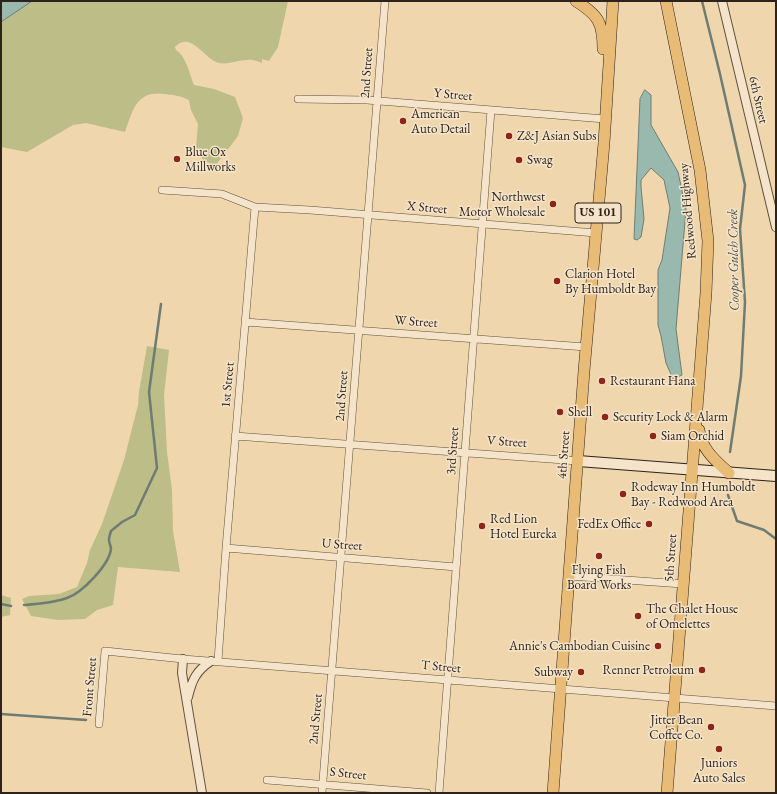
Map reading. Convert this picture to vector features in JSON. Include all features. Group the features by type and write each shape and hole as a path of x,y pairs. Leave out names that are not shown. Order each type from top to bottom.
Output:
{"highway":[{"path":"576,1 592,12 601,25 603,36 602,60 609,72"},
{"name":"US 101","path":"605,119 613,1"},
{"name":"Redwood Highway","path":"666,1 700,170 708,241 706,293 693,470"},
{"path":"674,1 673,20 681,71"},
{"name":"4th Street","path":"553,793 586,347 605,119"},
{"path":"697,419 699,435 706,449 729,473"},
{"name":"5th Street","path":"667,793 693,470"}],"main road":[{"name":"V Street","path":"578,461 776,476"}],"street":[{"name":"2nd Street","path":"322,793 342,557 385,1"},
{"name":"6th Street","path":"722,1 776,227"},
{"name":"Y Street","path":"298,99 377,101 605,119"},
{"name":"3rd Street","path":"438,793 491,110"},
{"path":"162,190 222,194 255,207"},
{"name":"X Street","path":"255,207 368,214 596,233"},
{"name":"1st Street","path":"215,661 255,207"},
{"name":"W Street","path":"245,322 586,347"},
{"name":"V Street","path":"235,436 578,461"},
{"name":"U Street","path":"226,548 456,567"},
{"path":"569,576 683,584"},
{"name":"T Street","path":"105,651 183,659 776,706"},
{"name":"Front Street","path":"99,724 105,651"},
{"path":"183,659 182,673 202,793"},
{"path":"187,700 195,675 201,668 215,661"},
{"name":"S Street","path":"267,780 427,793"}],"green space":[{"path":"1,1 288,1 278,47 269,61 262,59 262,63 249,60 219,63 197,47 187,42 181,43 175,47 185,61 194,85 214,89 235,97 243,118 238,136 215,166 203,160 196,147 198,124 191,110 189,100 165,94 148,95 142,98 134,109 125,132 86,123 73,125 27,152 1,147"},
{"path":"147,346 169,350 164,395 167,452 172,490 173,531 180,572 118,567 113,605 97,610 85,619 58,620 31,616 22,599 29,596 59,594 77,587 87,563 90,550 102,524 124,460 138,405"},
{"path":"1,595 11,598 10,615 1,617"}],"water":[{"path":"1,1 32,1 1,22"},
{"path":"645,90 651,95 651,125 678,172 686,209 676,329 682,375 673,379 666,363 658,325 658,270 662,260 670,208 664,180 651,168 641,180 644,219 641,237 637,240 634,239 640,99"}],"waterway":[{"name":"Cooper Gulch Creek","path":"702,1 745,185 740,229 745,302 741,376 730,452"},
{"path":"24,605 62,600 73,595 94,578 109,555 111,549 109,541 111,531 122,522 135,515 157,468 149,392 161,304"},
{"name":"Cooper Gulch Creek","path":"728,495 737,521 764,530 776,539"},
{"path":"1,604 11,606"},
{"path":"1,714 86,720"}],"place":[{"name":"American Auto Detail","path":"403,121"},
{"name":"Z&J Asian Subs","path":"509,136"},
{"name":"Blue Ox Millworks","path":"177,159"},
{"name":"Swag","path":"519,160"},
{"name":"Northwest Motor Wholesale","path":"553,204"},
{"name":"Clarion Hotel By Humboldt Bay","path":"557,281"},
{"name":"Restaurant Hana","path":"602,381"},
{"name":"Shell","path":"560,412"},
{"name":"Security Lock & Alarm","path":"605,417"},
{"name":"Siam Orchid","path":"653,436"},
{"name":"Rodeway Inn Humboldt Bay - Redwood Area","path":"623,494"},
{"name":"FedEx Office","path":"649,524"},
{"name":"Red Lion Hotel Eureka","path":"482,526"},
{"name":"Flying Fish Board Works","path":"599,556"},
{"name":"The Chalet House of Omelettes","path":"638,616"},
{"name":"Annie's Cambodian Cuisine","path":"658,646"},
{"name":"Renner Petroleum","path":"702,670"},
{"name":"Subway","path":"581,672"},
{"name":"Jitter Bean Coffee Co.","path":"711,727"},
{"name":"Juniors Auto Sales","path":"719,749"}]}
